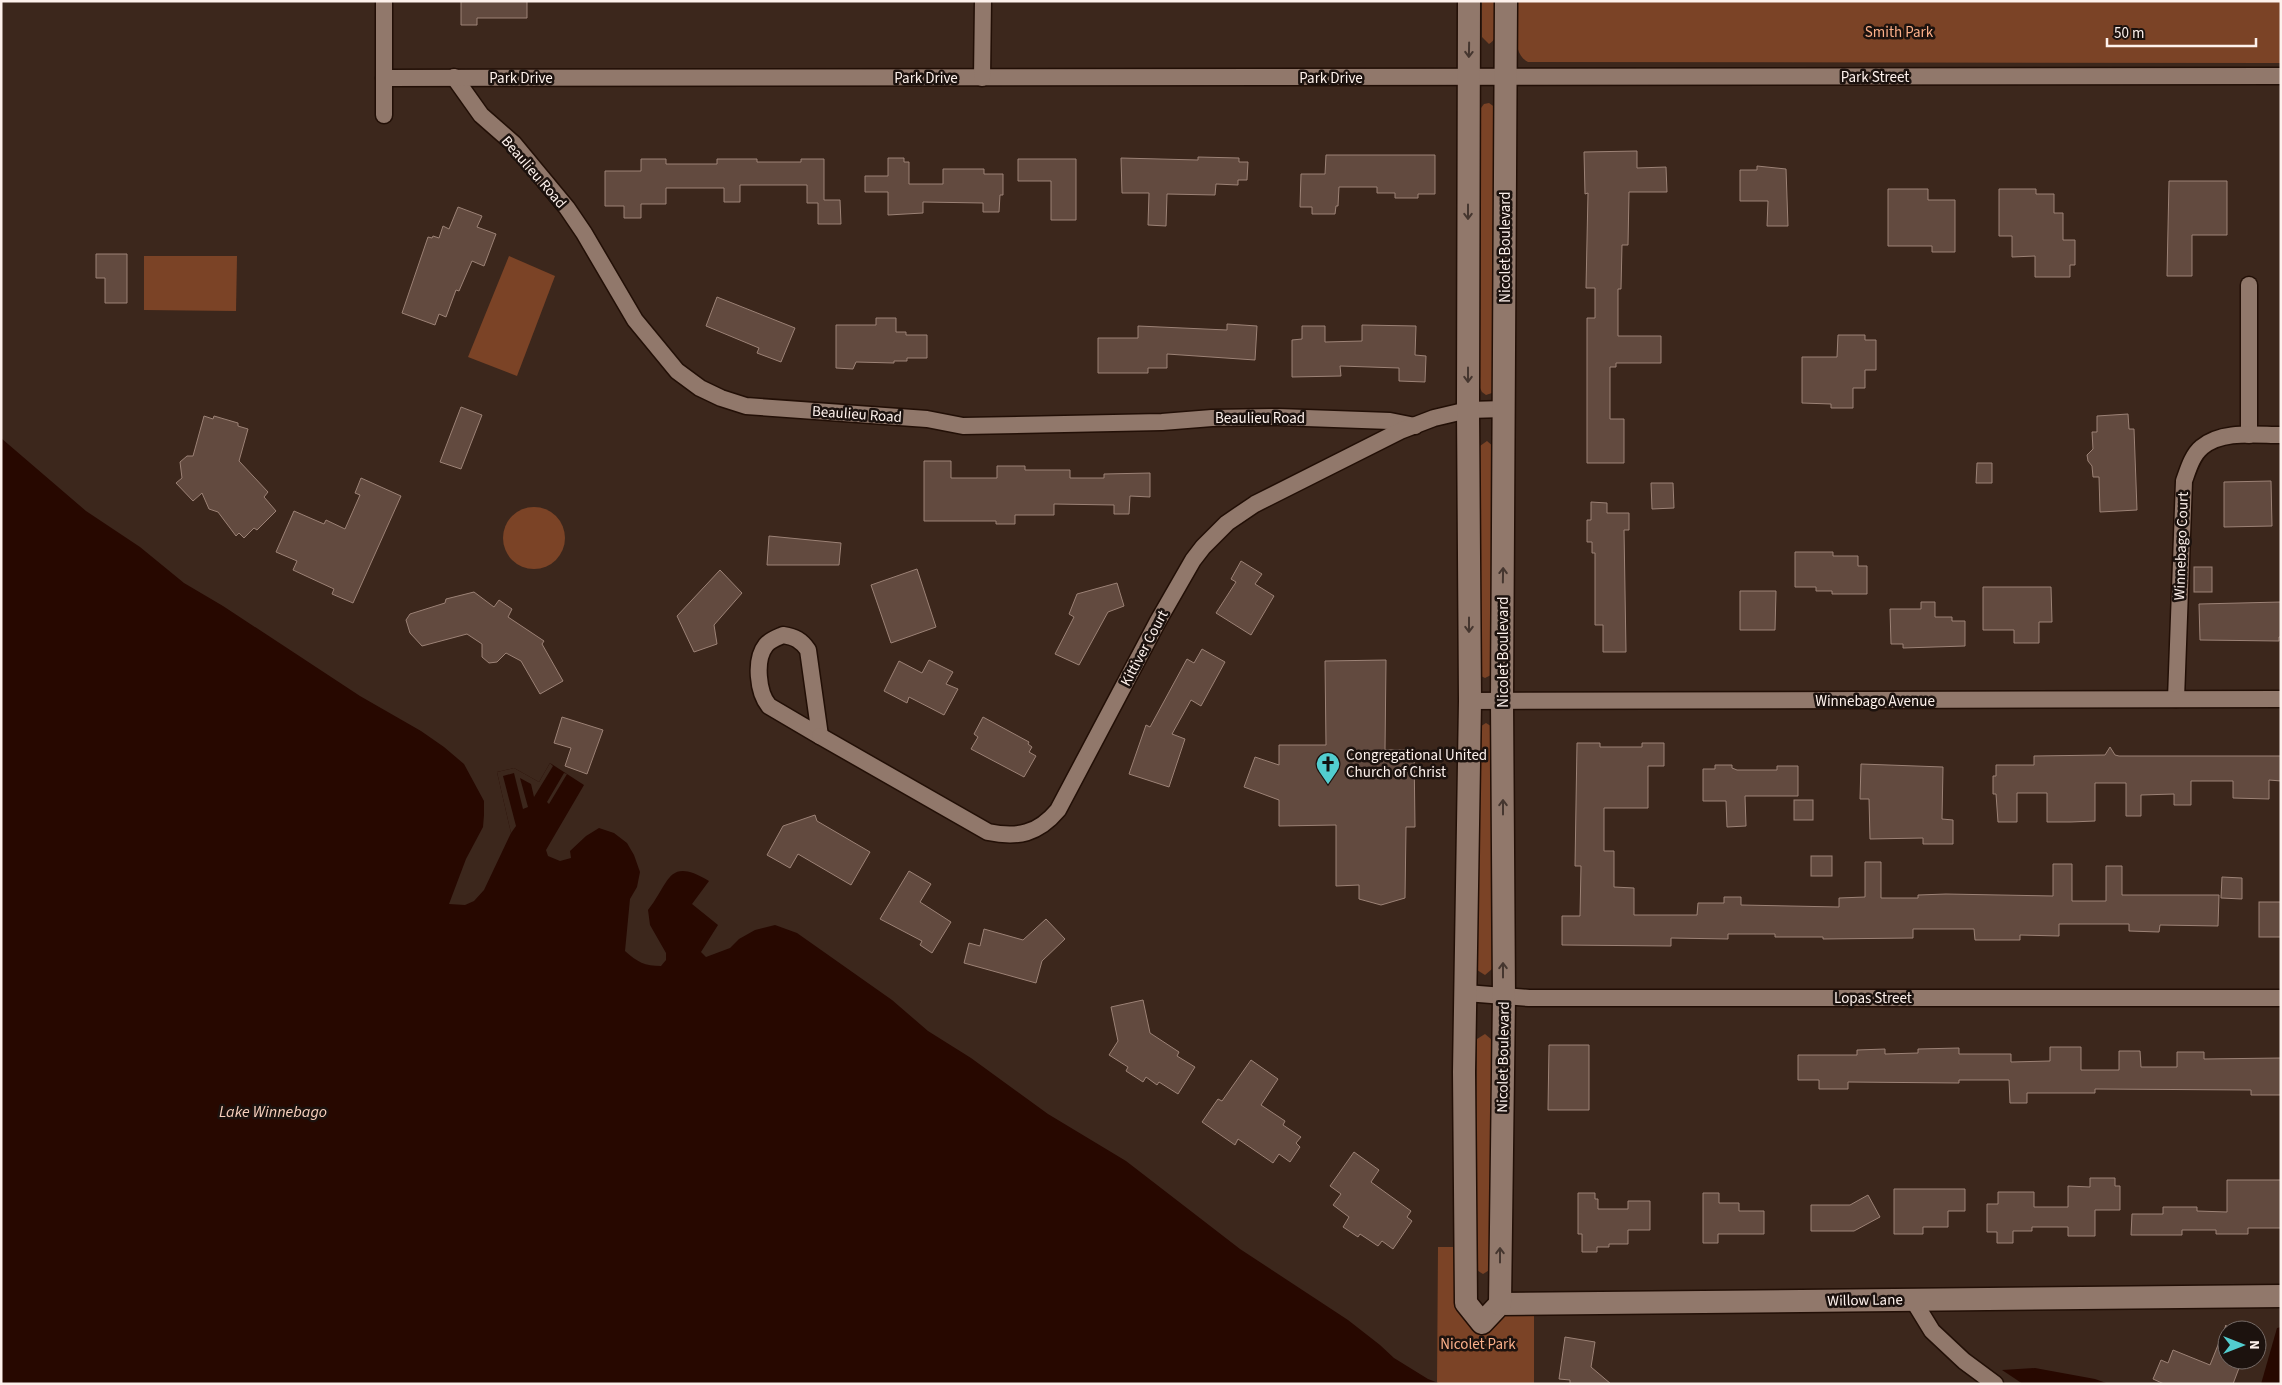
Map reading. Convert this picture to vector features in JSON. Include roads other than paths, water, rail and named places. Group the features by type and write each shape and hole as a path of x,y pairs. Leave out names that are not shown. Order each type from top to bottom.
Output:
{"street":[{"path":"384,1 384,115"},
{"path":"982,78 983,1"},
{"path":"1469,1 1468,410 1470,701 1464,1072 1466,1303 1482,1323 1500,1304"},
{"name":"Nicolet Boulevard","path":"1500,1304 1504,997 1502,701 1506,1"},
{"name":"Park Street","path":"1469,78 2281,76"},
{"name":"Beaulieu Road","path":"454,77 481,115 514,144 567,208 584,233 635,320 677,371 700,388 721,398 746,406 927,419 963,426 1162,422 1212,418 1278,417 1390,422 1415,426"},
{"name":"Park Drive","path":"384,78 1469,78"},
{"path":"2249,286 2249,435"},
{"name":"Kittiver Court","path":"820,736 808,650 802,642 793,636 773,639 762,653 759,687 763,699 769,706 820,736 988,832 1006,836 1036,830 1058,810 1158,621 1193,560 1209,540 1227,523 1255,504 1434,418 1468,410 1505,409"},
{"name":"Winnebago Court","path":"2176,699 2184,481 2191,462 2201,448 2217,438 2281,435"},
{"name":"Winnebago Avenue","path":"1470,701 2281,699"},
{"name":"Lopas Street","path":"1466,994 1504,997 2281,998"},
{"name":"Willow Lane","path":"1500,1304 2281,1296"},
{"path":"1913,1300 1932,1331 1964,1362 1995,1384"}],"water":[{"name":"Lake Winnebago","path":"1,438 86,511 140,547 184,583 223,606 360,696 421,731 464,764 484,801 483,827 466,859 449,904 465,905 474,901 484,890 511,833 497,772 514,768 539,782 550,763 584,785 546,850 548,856 560,861 571,858 570,851 586,836 599,828 614,833 627,843 634,855 640,872 637,887 630,899 625,951 633,958 642,963 655,966 661,966 666,960 666,953 650,925 648,910 671,876 677,872 685,871 709,881 692,904 718,925 701,952 706,957 730,948 739,939 755,930 775,925 797,933 892,1000 928,1031 971,1058 1048,1114 1126,1161 1240,1249 1348,1320 1394,1358 1428,1379 1441,1384 1,1384"},
{"path":"2281,1327 2281,1384 2261,1384 2265,1370 2267,1370 2267,1363 2277,1328"},
{"path":"2035,1368 2095,1379 2109,1384 2023,1384 2002,1370"}],"place":[{"name":"Congregational United Church of Christ","path":"1328,785"}],"park label":[{"name":"Smith Park","path":"1899,32"},
{"name":"Nicolet Park","path":"1478,1344"}]}
